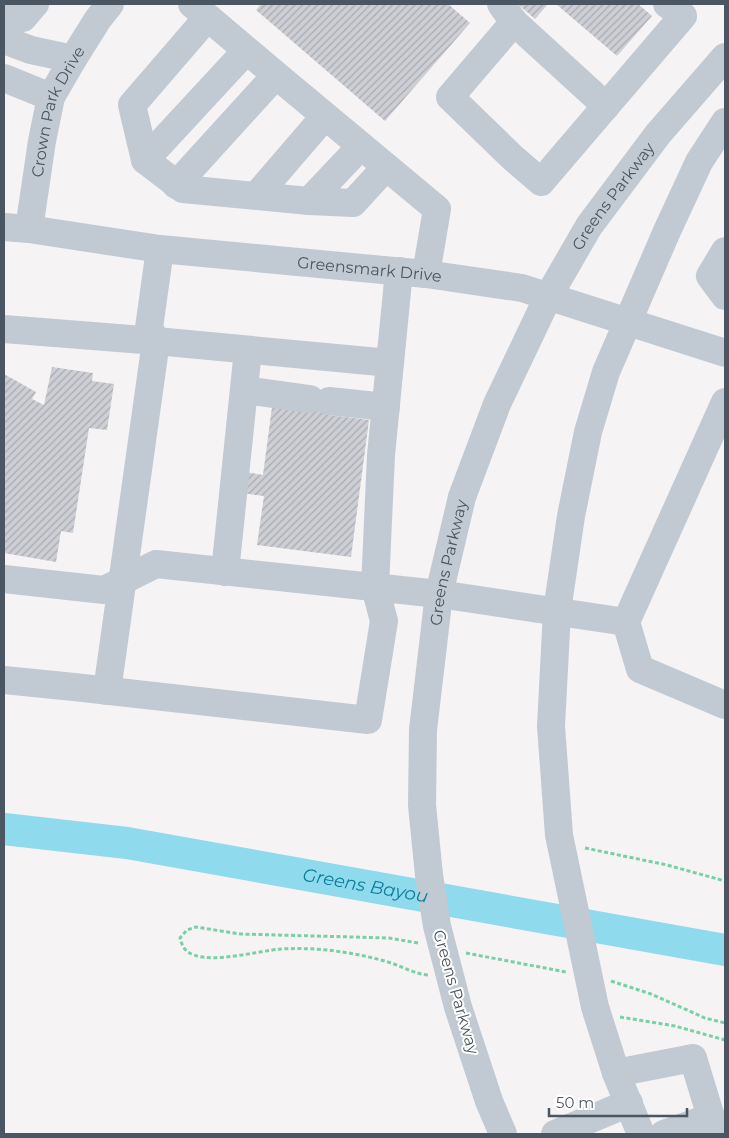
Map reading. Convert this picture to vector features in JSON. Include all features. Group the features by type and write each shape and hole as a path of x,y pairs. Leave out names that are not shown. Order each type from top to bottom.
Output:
{"street":[{"path":"4,15 23,18 35,4"},
{"name":"Crown Park Drive","path":"16,228 42,141 51,97 98,19 110,4"},
{"path":"606,106 508,13 450,97 512,157 541,182 683,16 667,4"},
{"path":"4,680 368,720 384,621 375,587 382,455 390,363 413,272 437,209 200,11 132,105 146,160 183,189 309,201 353,202 386,167"},
{"path":"4,40 31,50 73,59"},
{"path":"146,160 246,51"},
{"name":"Greens Parkway","path":"503,1134 489,1101 458,1007 455,969 437,926 429,875 422,805 423,730 439,594 462,498 497,404 548,297 589,226 658,134 725,57"},
{"path":"176,185 276,75"},
{"path":"4,78 51,97"},
{"path":"257,195 325,116"},
{"path":"641,1134 616,1073 597,1013 560,844 551,726 557,611 570,516 588,432 606,372 699,162 725,122"},
{"path":"309,201 360,146"},
{"name":"Greensmark Drive","path":"16,228 160,249 413,272 522,288 725,353"},
{"path":"107,691 156,341 149,328 160,249"},
{"path":"725,251 710,276 725,296"},
{"path":"4,329 390,363"},
{"path":"225,572 248,350"},
{"path":"244,390 386,407"},
{"path":"725,402 626,622 640,669 725,705"},
{"path":"4,579 104,590 156,564 439,594 626,622"},
{"path":"616,1073 693,1058 718,1125 664,1134"},
{"path":"555,1134 629,1103"}],"path":[{"path":"560,844 667,865 725,881"},
{"path":"422,944 389,938 240,934 196,926 186,930 180,938 182,947 192,954 207,958 265,950 297,948 341,951 396,964 420,975 434,976 455,969 569,972"},
{"path":"604,980 651,994 705,1018 725,1023"},
{"path":"597,1013 675,1026 725,1040"}],"building":[{"path":"261,4 448,4 470,23 385,121 256,10"},
{"path":"518,4 548,4 535,19"},
{"path":"556,4 638,4 652,16 617,56"},
{"path":"52,367 93,373 92,381 114,384 107,430 89,428 73,533 61,531 56,562 4,553 4,374 36,392 32,399 44,405"},
{"path":"313,394 329,415 369,420 351,557 257,545 264,496 242,493 245,472 263,475 272,407"}],"waterway":[{"name":"Greens Bayou","path":"4,829 127,843 725,950"}]}
